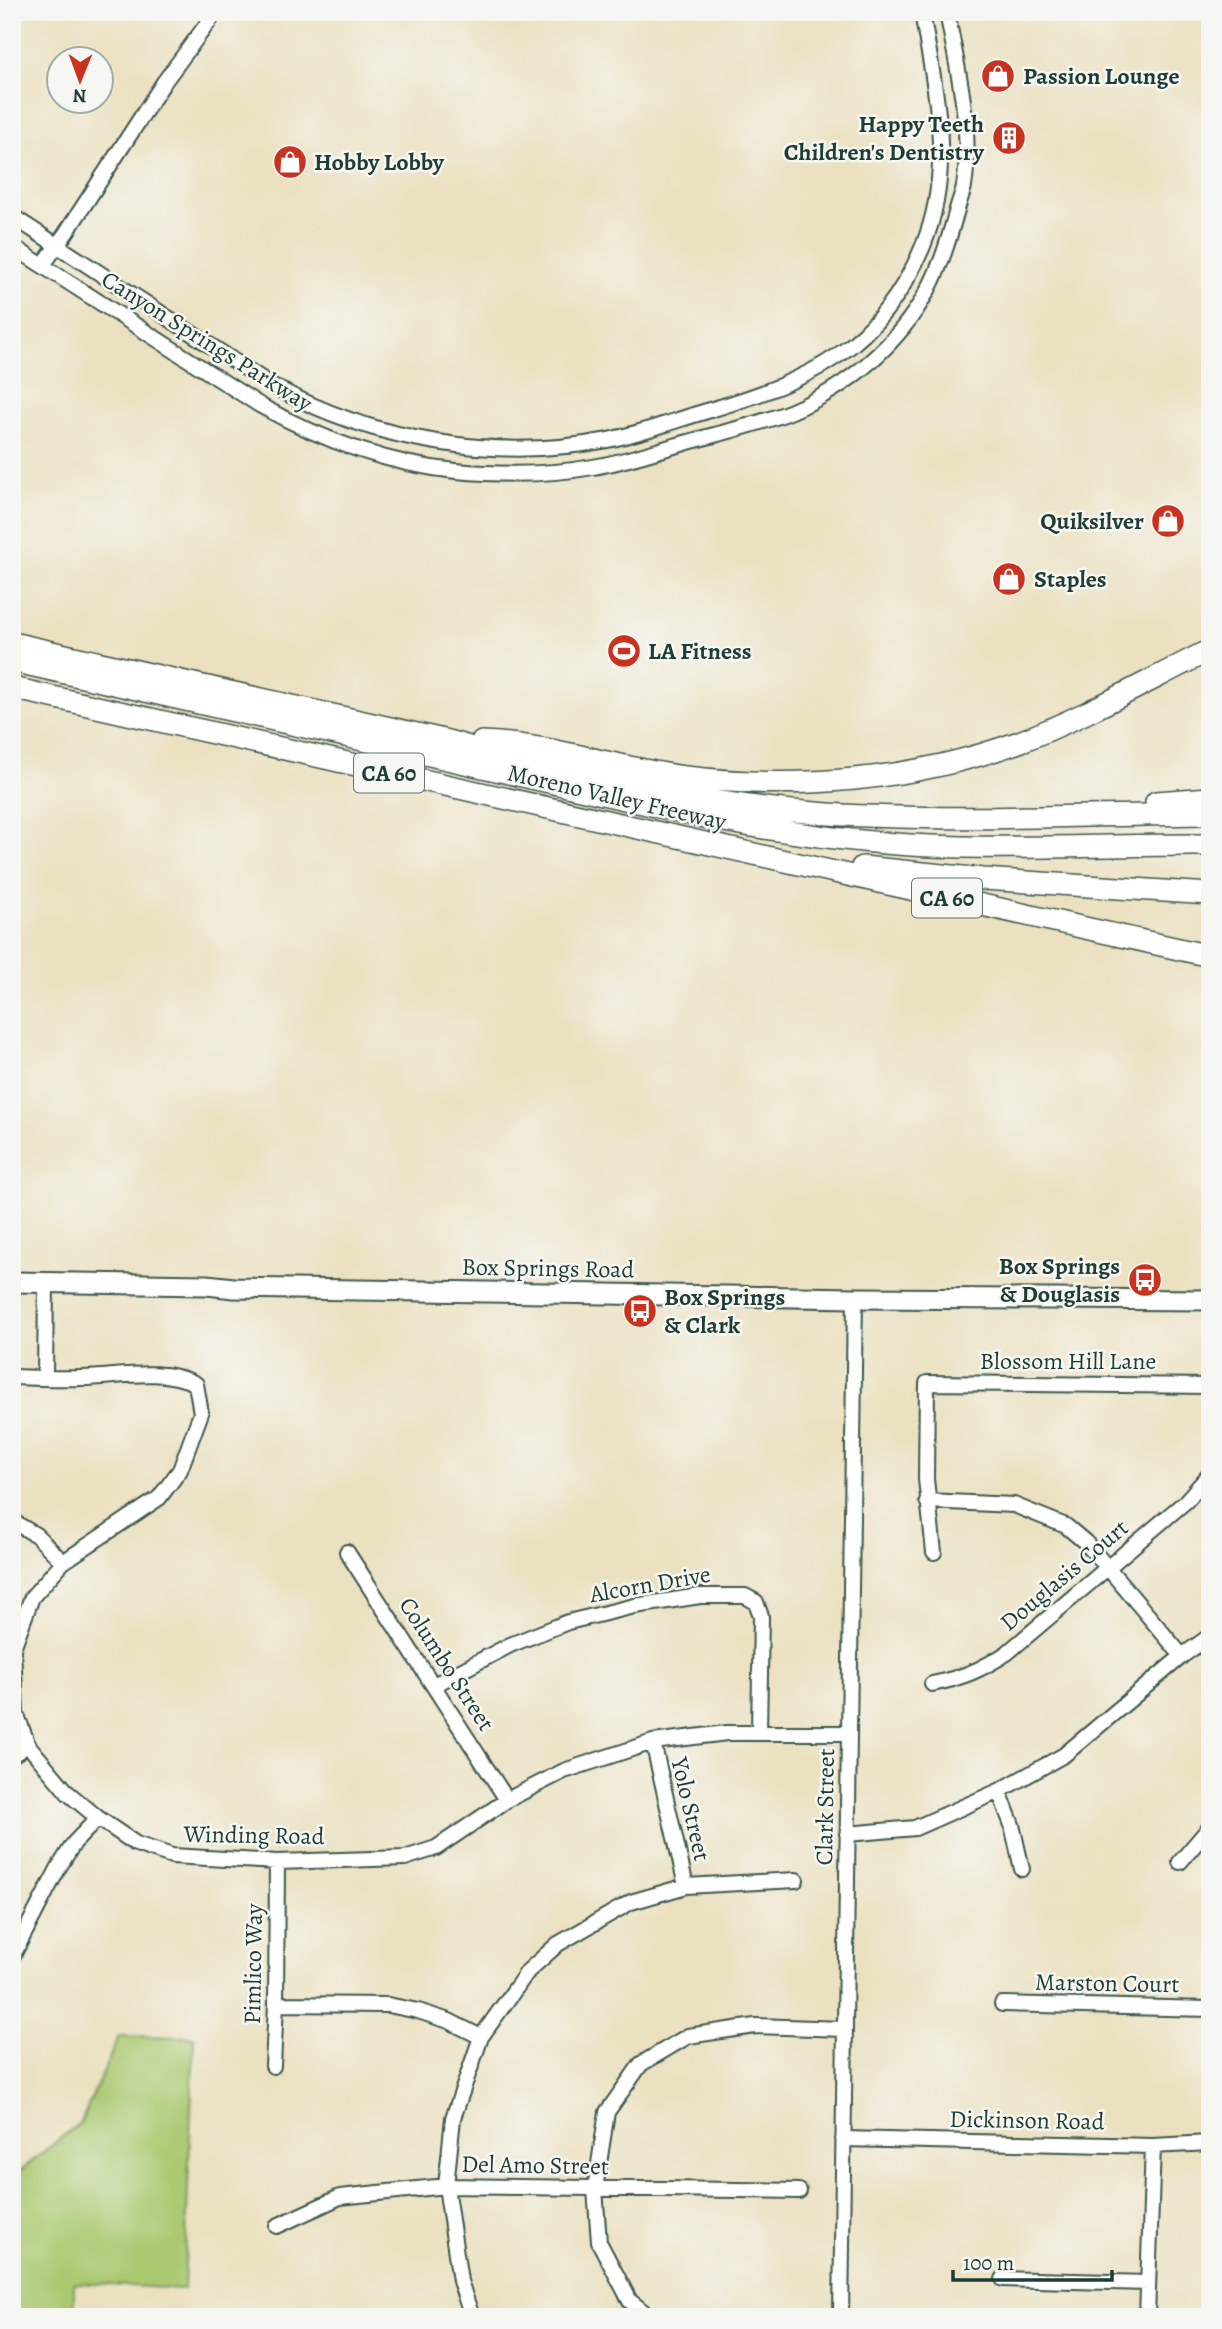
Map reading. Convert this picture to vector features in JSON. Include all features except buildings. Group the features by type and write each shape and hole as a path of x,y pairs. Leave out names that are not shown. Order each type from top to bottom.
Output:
{"highway":[{"name":"Moreno Valley Freeway","path":"12,643 448,741 511,759 622,783 766,808 897,817 1210,814"},
{"path":"448,741 514,743 627,767 720,780 813,782 865,778 935,766 1022,740 1084,713 1210,650"},
{"path":"12,661 764,829 929,846 1210,845"},
{"name":"Moreno Valley Freeway","path":"12,688 1209,956"},
{"path":"1088,815 1158,802 1210,798"},
{"path":"766,858 983,879 1210,894"}],"main road":[{"name":"Box Springs Road","path":"12,1282 855,1298 1210,1300"}],"street":[{"path":"43,265 164,82 216,12"},
{"name":"Canyon Springs Parkway","path":"12,216 287,394 376,429 406,437 483,448 567,445 640,432 757,396 803,377 848,349 892,303 911,272 923,245 936,201 942,153 940,118 922,12"},
{"name":"Canyon Springs Parkway","path":"12,246 261,406 293,424 350,448 402,462 456,471 544,473 594,467 791,411 828,392 888,347 927,293 949,239 964,187 964,117 947,12"},
{"path":"12,1377 45,1378 46,1283"},
{"name":"Clark Street","path":"841,2317 855,1298"},
{"name":"Winding Road","path":"45,1378 161,1375 183,1377 197,1384 201,1413 180,1470 159,1498 63,1562 32,1597 13,1648 16,1713 28,1745 68,1793 98,1818 136,1843 172,1856 277,1862 405,1858 436,1848 507,1800 564,1771 653,1742 727,1733 849,1733"},
{"name":"Blossom Hill Lane","path":"928,1501 927,1384 1210,1386"},
{"name":"Douglasis Court","path":"932,1684 957,1679 983,1669 1007,1653 1185,1502 1210,1474"},
{"path":"934,1552 928,1501 1014,1505 1066,1527 1085,1542 1182,1656"},
{"path":"12,1521 36,1535 63,1562"},
{"name":"Columbo Street","path":"347,1552 507,1800"},
{"name":"Alcorn Drive","path":"434,1685 510,1645 568,1622 635,1606 700,1596 745,1595 756,1602 761,1616 759,1732"},
{"path":"847,1834 915,1828 999,1791 1064,1755 1182,1656 1210,1636"},
{"name":"Yolo Street","path":"653,1742 686,1886"},
{"path":"12,1755 28,1745"},
{"path":"999,1791 1012,1825 1022,1869"},
{"path":"12,1957 59,1867 74,1843 98,1818"},
{"path":"1180,1862 1210,1827"},
{"name":"Pimlico Way","path":"273,2066 277,1862"},
{"path":"472,2317 460,2281 446,2186 453,2118 481,2037 528,1971 558,1944 631,1902 686,1886 796,1880"},
{"path":"276,2004 388,2005 449,2021 481,2037"},
{"name":"Marston Court","path":"1002,2004 1210,2009"},
{"path":"650,2317 630,2301 599,2242 594,2189 607,2112 641,2064 688,2036 755,2026 844,2029"},
{"name":"Dickinson Road","path":"843,2138 1153,2146 1210,2143"},
{"path":"1147,2317 1153,2146"},
{"name":"Del Amo Street","path":"277,2226 340,2197 446,2186 799,2191"},
{"path":"1003,2279 1148,2283"}],"green space":[{"path":"119,2036 194,2037 184,2289 74,2283 74,2317 12,2317 12,2177 81,2122"}],"place":[{"name":"Passion Lounge","path":"998,76"},
{"name":"Happy Teeth Children's Dentistry","path":"1009,138"},
{"name":"Hobby Lobby","path":"290,162"},
{"name":"Quiksilver","path":"1168,521"},
{"name":"Staples","path":"1009,579"},
{"name":"LA Fitness","path":"624,651"},
{"name":"Box Springs & Douglasis","path":"1145,1280"},
{"name":"Box Springs & Clark","path":"640,1311"}]}
